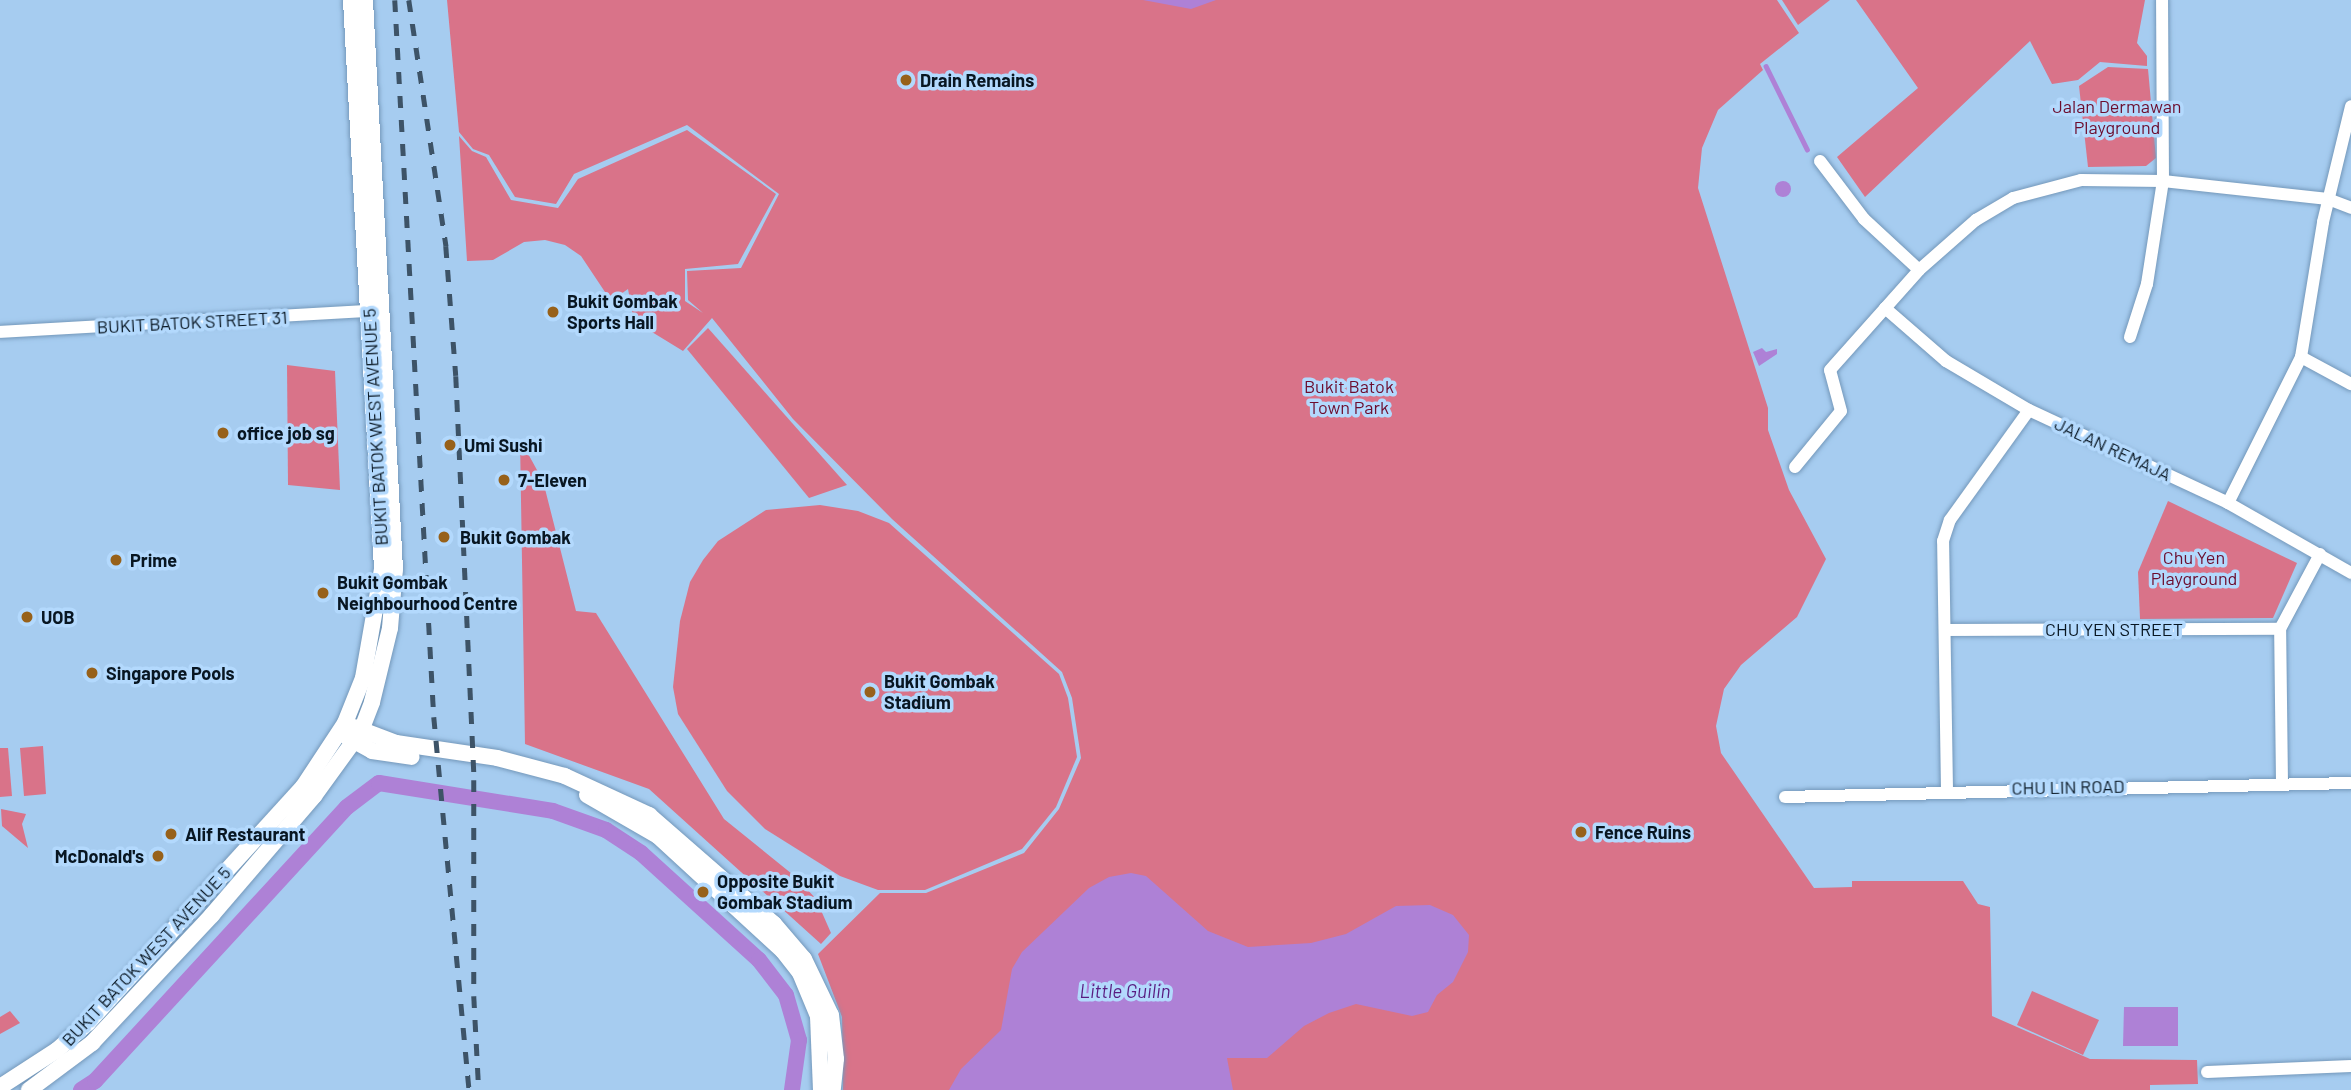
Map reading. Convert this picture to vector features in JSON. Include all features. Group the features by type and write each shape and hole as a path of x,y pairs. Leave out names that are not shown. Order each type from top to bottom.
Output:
{"street":[{"name":"BUKIT BATOK WEST AVENUE 5","path":"29,1090 92,1042 212,915 357,736 378,679 394,594 376,310 351,0"},
{"name":"BUKIT BATOK WEST AVENUE 5","path":"0,1087 57,1050 88,1023 303,787 342,727 363,678 382,590 365,0"},
{"path":"2130,337 2147,284 2163,181 2162,0"},
{"path":"2228,503 2301,357 2328,199 2348,131 2351,106"},
{"path":"1820,161 1864,219 1919,270"},
{"path":"1795,467 1841,411 1830,370 1919,270 1976,220 2013,198 2081,180 2163,181 2328,199 2351,208"},
{"name":"JALAN REMAJA","path":"1885,308 1946,361 2029,410 2228,503 2351,573"},
{"name":"BUKIT BATOK STREET 31","path":"0,332 376,310"},
{"path":"2301,357 2351,384"},
{"path":"1947,790 1948,630 1941,562 1950,520 2029,410"},
{"path":"2282,783 2280,629 2320,554"},
{"name":"CHU YEN STREET","path":"1948,630 2280,629"},
{"path":"342,727 357,736 372,751 535,777 599,800 646,826 783,951 800,972 818,1016 821,1090"},
{"path":"357,736 497,758 565,776 620,798 656,820 774,924 804,959 831,1015 836,1059 833,1090"},
{"name":"CHU LIN ROAD","path":"1785,797 1947,790 2351,783"},
{"path":"2207,1072 2351,1066"}],"green space":[{"name":"Bukit Batok Town Park","path":"447,0 1777,0 1799,33 1760,64 1763,70 1718,110 1702,148 1698,188 1768,408 1768,430 1789,490 1826,559 1797,617 1741,665 1724,689 1716,726 1721,753 1814,888 1852,887 1852,881 1963,881 1978,904 1990,907 1992,1016 2090,1059 2197,1060 2198,1084 2150,1085 2150,1090 843,1090 842,1017 818,954 880,893 926,893 1024,853 1059,809 1081,758 1072,698 1062,672 892,519 793,419 712,318 683,351 634,321 628,289 611,301 581,256 565,245 545,240 524,242 493,260 467,261 459,136 472,151 486,157 511,200 558,208 578,179 687,130 776,194 738,264 685,269 685,301 703,313 688,300 687,271 741,268 779,194 687,125 574,174 556,204 515,197 489,155 473,149 459,132"},
{"path":"1782,0 1830,0 1798,25"},
{"path":"1856,0 2145,0 2137,43 2147,56 2147,66 2100,62 2078,80 2052,84 2030,41 1865,197 1837,157 1918,88"},
{"name":"Jalan Dermawan Playground","path":"2108,67 2148,69 2156,158 2146,166 2088,167 2079,86"},
{"path":"708,328 847,485 809,498 687,349"},
{"path":"287,365 335,371 340,490 288,485"},
{"path":"520,439 543,481 576,611 596,613 724,819 797,878 816,899 831,933 821,944 649,789 525,744"},
{"name":"Chu Yen Playground","path":"2168,501 2297,563 2273,618 2140,619 2138,572"},
{"name":"Bukit Gombak Stadium","path":"820,505 858,511 889,523 1059,674 1068,698 1077,757 1056,807 1022,849 925,890 878,890 840,876 765,829 727,791 678,714 673,687 680,621 690,582 703,560 718,541 766,510"},
{"path":"43,746 46,794 24,796 20,748"},
{"path":"0,748 8,748 12,796 0,797"},
{"path":"1,809 26,814 22,824 28,848 2,826"},
{"path":"2032,991 2099,1020 2083,1055 2017,1025"},
{"path":"10,1011 20,1023 0,1034 0,1017"}],"water":[{"path":"1143,0 1216,0 1191,9"},
{"path":"1783,181 1789,183 1789,195 1783,197 1777,195 1775,189 1777,183"},
{"path":"1762,348 1766,352 1777,349 1777,354 1759,366 1753,352"},
{"name":"Little Guilin","path":"1131,873 1146,876 1208,931 1248,947 1311,943 1346,934 1396,906 1430,905 1453,915 1469,935 1468,952 1453,982 1437,995 1428,1012 1412,1016 1356,1004 1329,1013 1304,1026 1267,1058 1227,1058 1233,1090 949,1090 961,1069 1001,1030 1012,969 1022,952 1089,888 1109,877"},
{"path":"2124,1007 2178,1007 2178,1046 2123,1046"}],"waterway":[{"path":"1766,66 1807,149"},
{"path":"81,1090 95,1081 347,807 379,783 553,811 606,830 641,853 759,960 786,995 799,1040 792,1090"}],"railway":[{"path":"395,0 434,717 469,1090"},
{"path":"409,0 446,246 456,376 474,780 474,996 479,1090"}],"place":[{"name":"Drain Remains","path":"906,80"},
{"name":"Bukit Gombak Sports Hall","path":"553,312"},
{"name":"office job sg","path":"223,433"},
{"name":"Umi Sushi","path":"450,445"},
{"name":"7-Eleven","path":"504,480"},
{"name":"Bukit Gombak","path":"444,537"},
{"name":"Prime","path":"116,560"},
{"name":"Bukit Gombak Neighbourhood Centre","path":"323,593"},
{"name":"UOB","path":"27,617"},
{"name":"Singapore Pools","path":"92,673"},
{"name":"Bukit Gombak Stadium","path":"870,692"},
{"name":"Fence Ruins","path":"1581,832"},
{"name":"Alif Restaurant","path":"171,834"},
{"name":"McDonald's","path":"158,856"},
{"name":"Opposite Bukit Gombak Stadium","path":"703,892"}]}
